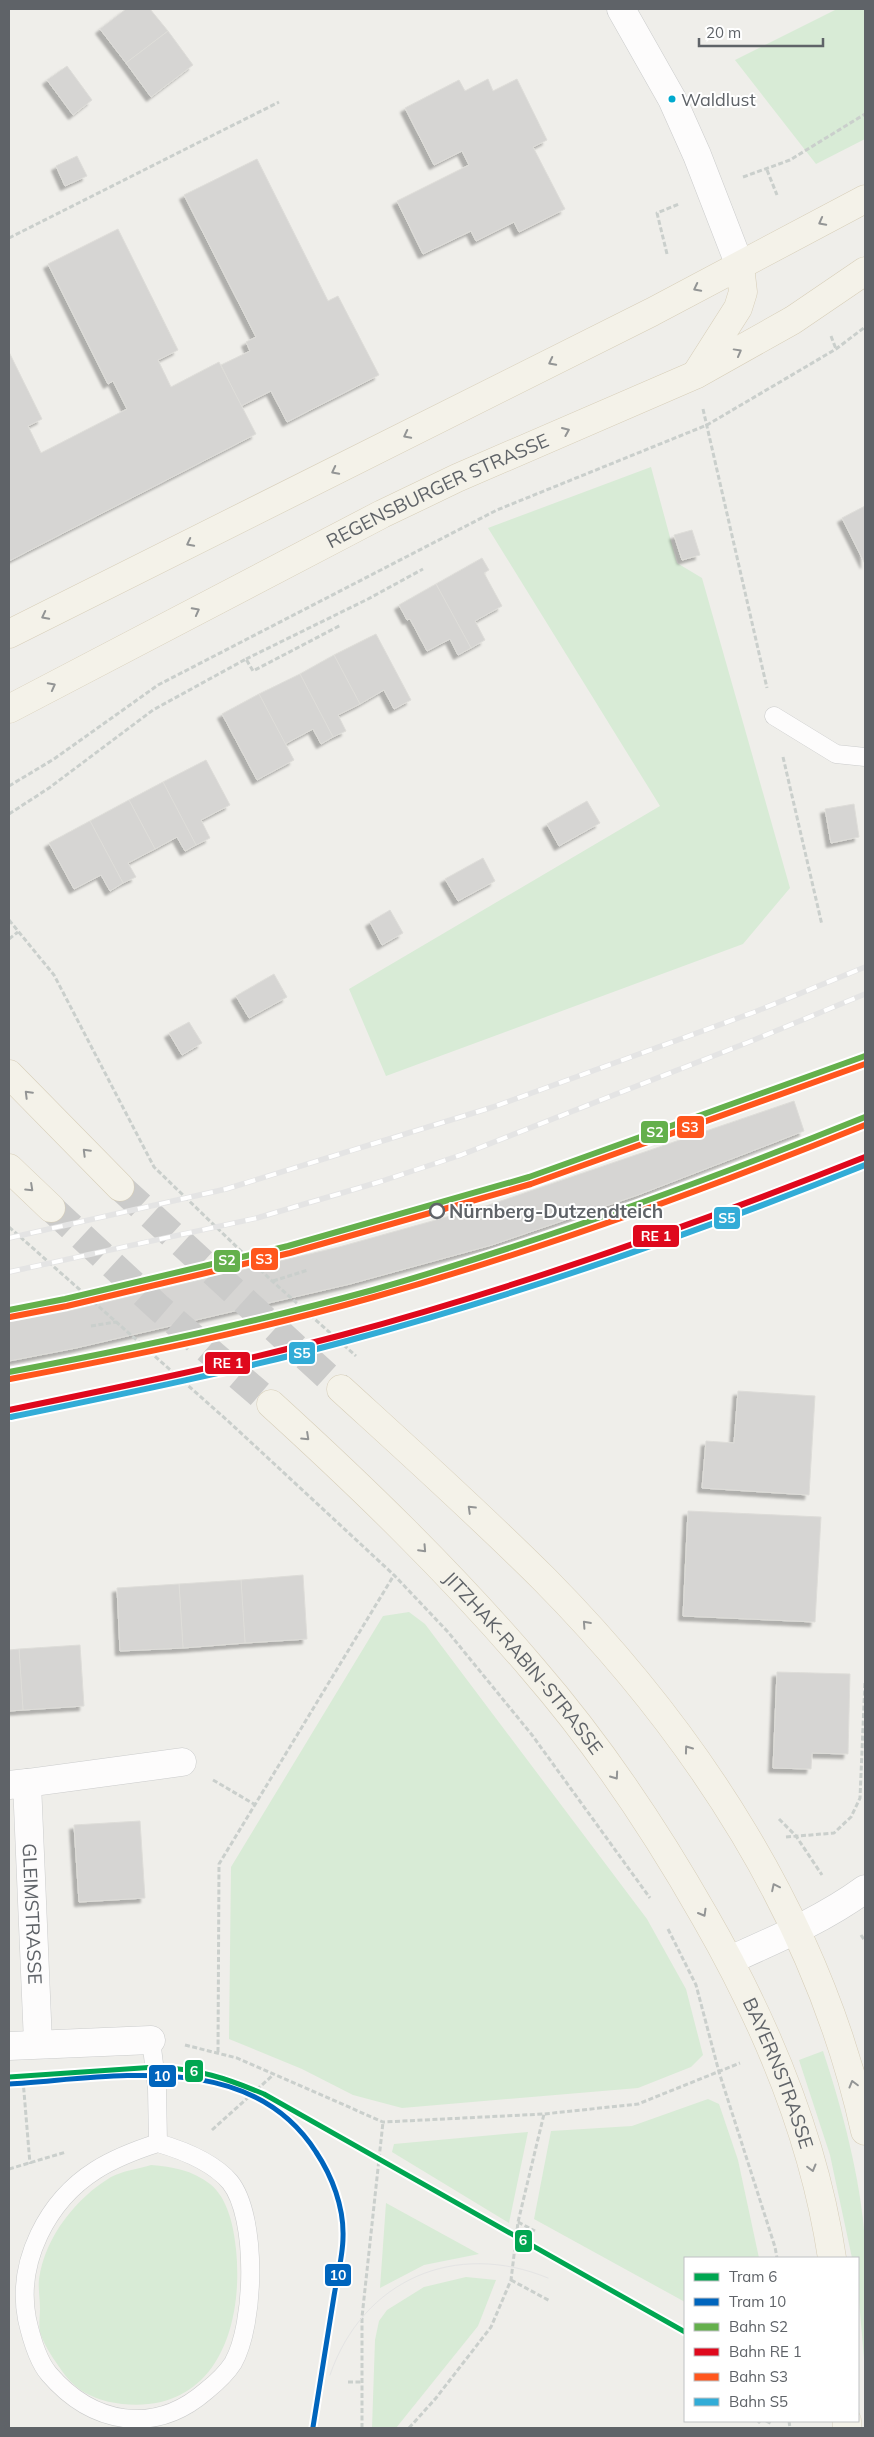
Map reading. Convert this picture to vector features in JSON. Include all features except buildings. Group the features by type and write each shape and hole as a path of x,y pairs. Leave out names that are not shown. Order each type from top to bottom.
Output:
{"main road":[{"path":"9,634 740,266 865,199"},
{"path":"695,375 738,308 743,292 740,266"},
{"name":"REGENSBURGER STRASSE","path":"9,709 382,514 464,475 695,375 793,320 865,270"},
{"path":"9,1074 120,1187"},
{"path":"9,1168 51,1208"},
{"path":"342,1388 545,1580 641,1688 703,1770 773,1881 797,1930 841,2040 865,2132"},
{"name":"JITZHAK-RABIN-STRASSE","path":"271,1404 408,1533 538,1674 585,1734 640,1812 685,1882 730,1960"},
{"name":"BAYERNSTRASSE","path":"730,1960 774,2050 795,2107 820,2196 832,2257"}],"street":[{"path":"621,9 672,99 740,266"},
{"name":"GLEIMSTRASSE","path":"22,2045 18,1784 182,1762"},
{"path":"730,1960 797,1930 842,1906 865,1889"},
{"path":"22,2045 151,2040"}],"lane":[{"path":"774,716 836,754 865,756"},
{"path":"151,2040 157,2088 158,2143"},
{"path":"158,2143 175,2148 205,2163 225,2176 232,2184 241,2206 249,2244 251,2262 248,2305 238,2352 229,2368 215,2384 181,2408 160,2417 133,2420 108,2415 80,2402 66,2392 45,2368 28,2326 25,2310 25,2284 29,2260 36,2241 49,2217 66,2195 96,2170 122,2156 158,2143"}],"path":[{"path":"9,238 279,102"},
{"path":"710,190 790,160 865,114"},
{"path":"767,170 777,195"},
{"path":"657,213 667,254"},
{"path":"9,786 54,760 158,685 496,510 707,425 836,349 865,327"},
{"path":"707,425 822,925"},
{"path":"9,814 49,788 153,710 246,659 368,599 422,568"},
{"path":"246,659 253,671 341,625"},
{"path":"9,920 54,975 154,1167 272,1281 363,1362"},
{"path":"9,939 18,932"},
{"path":"9,1227 228,1421 394,1575 448,1632 532,1735 652,1901"},
{"path":"272,1281 308,1270"},
{"path":"91,1326 116,1322"},
{"path":"394,1575 218,1864 218,2052 247,2061 383,2122 544,2114 638,2104 719,2072"},
{"path":"784,1837 834,1833 851,1817 860,1798 865,1681"},
{"path":"182,1762 254,1804"},
{"path":"666,1926 696,1984 719,2072 777,2257"},
{"path":"22,2045 30,2164"},
{"path":"409,2428 436,2398 491,2327 511,2280 518,2222 544,2114"},
{"path":"362,2428 362,2318 378,2183 383,2122"},
{"path":"518,2222 535,2231"},
{"path":"511,2280 550,2301"},
{"path":"348,2382 362,2382"},
{"path":"768,2422 772,2424"}],"green space":[{"path":"837,9 865,9 865,139 816,164 735,60"},
{"path":"651,467 677,563 702,578 790,888 743,944 386,1076 349,989 660,806 488,528"},
{"path":"409,1612 425,1624 647,1919 686,1989 703,2055 691,2067 638,2088 402,2108 353,2095 302,2069 229,2039 231,1867 383,1616"},
{"path":"823,2051 850,2144 863,2216 865,2240 867,2272 865,2370 859,2301 859,2257 852,2257 830,2155 799,2060"},
{"path":"708,2099 719,2104 738,2160 759,2257 684,2257 684,2301 534,2219 551,2131 632,2126"},
{"path":"528,2132 509,2223 392,2152 394,2144"},
{"path":"151,2165 175,2168 196,2175 216,2190 226,2205 232,2223 236,2249 235,2307 228,2335 217,2359 201,2380 181,2395 154,2403 122,2404 104,2401 81,2390 74,2385 53,2358 40,2332 39,2279 42,2263 48,2248 55,2234 74,2207 111,2177"},
{"path":"386,2203 479,2254 424,2265 380,2288"},
{"path":"466,2277 496,2280 478,2326 396,2428 372,2428 375,2340 379,2321 387,2310 424,2287"}],"tunnel":[{"path":"120,1187 341,1389"},
{"path":"51,1208 159,1308 271,1404"}],"tram line":[{"name":"6","path":"9,2077 156,2067 199,2072 237,2083 264,2094 684,2331"},
{"path":"9,2082 49,2075"},
{"name":"10","path":"9,2084 134,2075 176,2077 217,2083 255,2097 288,2119 316,2152 327,2171 336,2192 343,2226 341,2259 313,2427"},
{"path":"330,2375 345,2342 365,2314 389,2292 417,2276 447,2267 480,2264 514,2267 548,2278"}],"railway":[{"path":"9,1238 226,1189 493,1107 752,1013 865,967"},
{"path":"9,1272 257,1218 379,1182 461,1155 749,1042 865,994"}],"rail line":[{"name":"S2","path":"9,1310 65,1299 288,1246 529,1177 865,1056"},
{"name":"S3","path":"10,1317 67,1306 290,1253 531,1184 865,1064"},
{"name":"S2","path":"9,1372 146,1345 373,1290 498,1252 621,1210 744,1165 865,1117"},
{"name":"S3","path":"10,1379 238,1332 436,1279 622,1218 744,1173 865,1125"},
{"name":"S5","path":"11,1417 263,1362 347,1341 479,1303 674,1238 865,1165"}],"transit line":[{"path":"9,1410 259,1356 409,1316 606,1254 736,1207 865,1157"}],"place":[{"name":"Waldlust","path":"672,99"},
{"name":"Nürnberg-Dutzendteich","path":"437,1211"}]}
